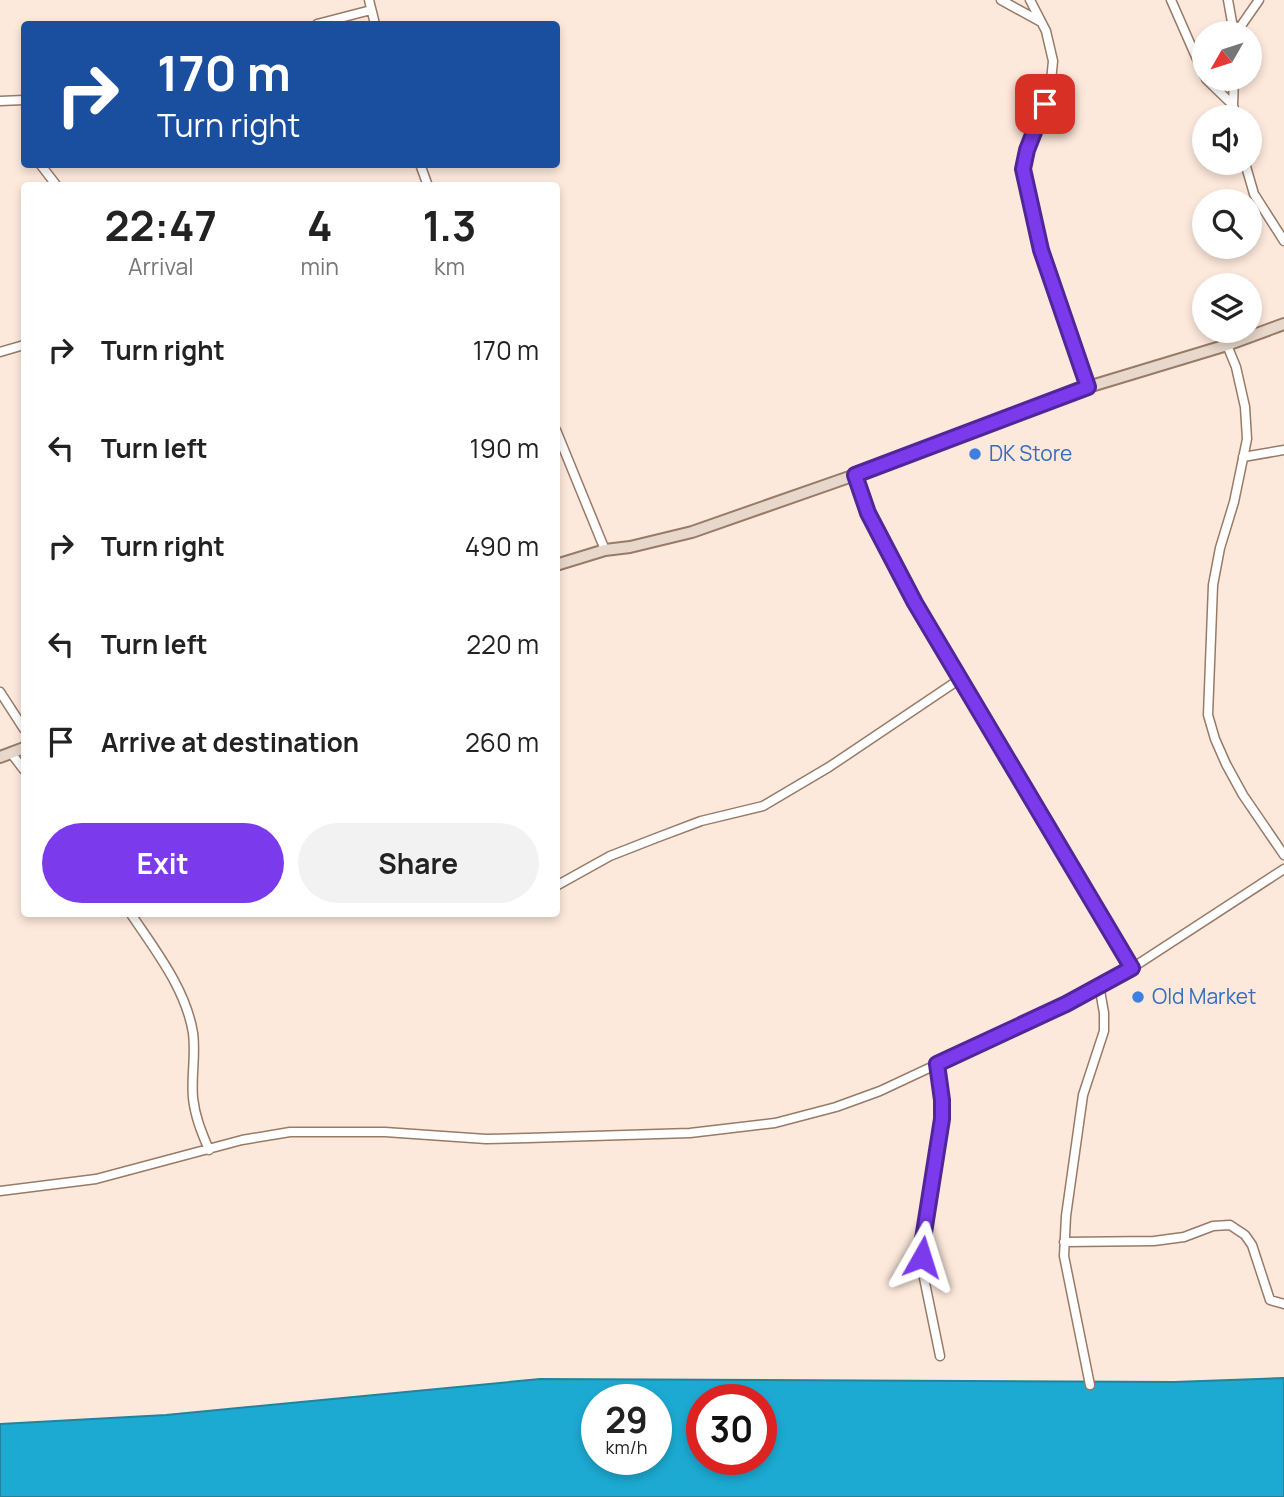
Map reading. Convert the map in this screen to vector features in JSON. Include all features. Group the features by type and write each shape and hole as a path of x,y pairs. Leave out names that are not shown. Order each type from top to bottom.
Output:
{"main road":[{"path":"560,564 605,550 631,547 692,532 855,475 1088,387 1227,345 1284,324"}],"street":[{"path":"369,0 374,21"},
{"path":"1001,0 1041,22"},
{"path":"1030,0 1051,48 1053,61 1050,91 1027,150 1023,169 1041,250 1088,387"},
{"path":"1171,0 1192,48"},
{"path":"1228,0 1233,21"},
{"path":"1244,21 1259,0"},
{"path":"329,21 371,10"},
{"path":"1219,91 1233,105"},
{"path":"1233,105 1234,91"},
{"path":"0,101 21,100"},
{"path":"43,168 54,182"},
{"path":"1248,175 1254,194 1284,241"},
{"path":"1227,345 1236,367 1245,407 1247,439 1213,585 1207,697 1209,715 1226,764 1243,795 1284,855"},
{"path":"0,352 21,346"},
{"path":"560,440 605,550"},
{"path":"1243,457 1284,450"},
{"path":"855,475 868,513 915,603 1132,968"},
{"path":"560,884 610,856 645,842 701,821 763,806 828,767 960,679"},
{"path":"0,692 21,725"},
{"path":"5,755 21,768"},
{"path":"0,1191 96,1179 242,1140 290,1132 385,1132 486,1139 690,1133 775,1123 836,1107 880,1091 990,1041 1132,968 1284,869"},
{"path":"133,917 168,972 188,1013 195,1053 193,1098 197,1121 209,1150"},
{"path":"1090,1385 1066,1275 1064,1242 1083,1094 1104,1031 1100,985"},
{"path":"937,1064 942,1119 922,1257 940,1356"},
{"path":"1064,1242 1154,1241 1184,1237 1213,1226 1230,1225 1245,1235 1252,1245 1270,1300 1284,1304"}],"water":[{"path":"1284,1378 1284,1497 0,1497 0,1424 166,1415 540,1379 1174,1382"}],"place":[{"name":"DK Store","path":"975,454"},
{"name":"Old Market","path":"1138,997"}],"route":[{"path":"922,1257 942,1119 937,1064 1066,1004 1132,968 915,603 868,513 855,475 1052,403 1088,387 1041,250 1023,169 1027,150 1045,104"}]}
